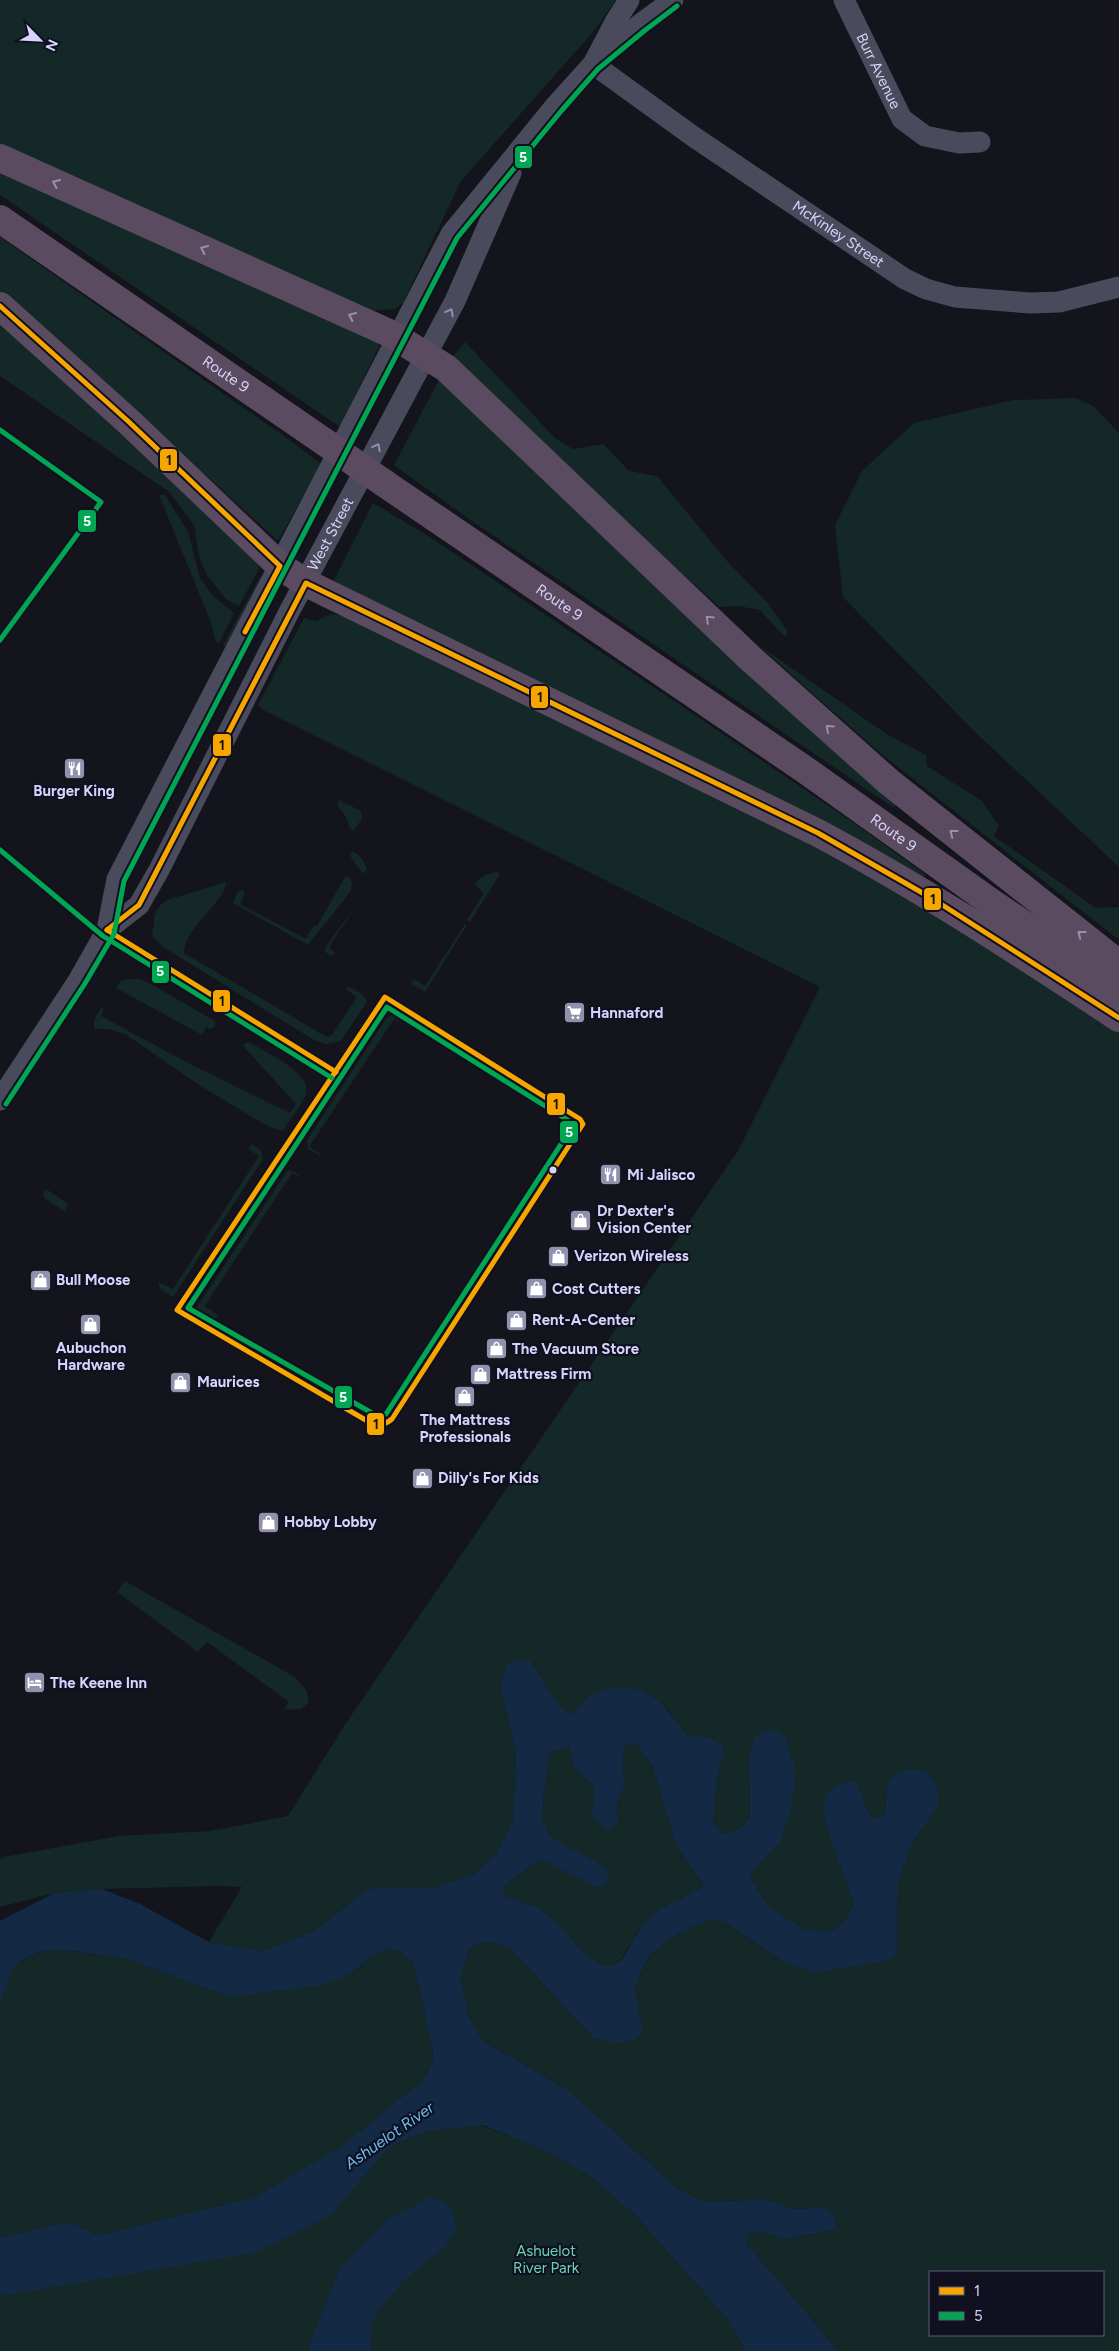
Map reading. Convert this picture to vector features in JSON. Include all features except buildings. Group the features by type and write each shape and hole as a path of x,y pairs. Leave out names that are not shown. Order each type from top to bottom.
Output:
{"highway":[{"path":"0,158 396,336 446,368 751,658 889,782 1119,964"},
{"name":"Route 9","path":"0,218 384,483 804,769 992,903 1119,988"},
{"path":"0,306 129,422 280,566 306,584 818,833 875,863 950,907 1119,1018"}],"street":[{"name":"West Street","path":"593,64 629,0"},
{"name":"West Street","path":"0,1100 78,981 107,930 117,880 199,723 216,685 280,566 396,336 451,234 556,105 593,64 639,25 673,0"},
{"name":"Burr Avenue","path":"844,0 902,119 925,136 959,143 980,142"},
{"name":"McKinley Street","path":"593,64 694,137 872,258 904,279 926,289 955,297 1030,303 1058,302 1119,287"},
{"name":"West Street","path":"107,930 139,905 427,355 476,257 520,151"}],"green space":[{"path":"0,0 616,0 594,31 461,181 403,303 394,309 369,311 0,147"},
{"path":"0,163 384,336 340,427 0,195"},
{"path":"0,237 321,464 278,541 125,401 53,341 0,292"},
{"path":"0,318 258,558 259,569 239,606 226,599 207,575 200,560 194,525 169,492 0,376"},
{"path":"465,342 555,438 573,449 603,444 629,471 657,476 727,561 767,602 788,632 785,637 760,610 738,606 720,607 590,492 470,378 454,355"},
{"path":"442,374 899,802 894,808 466,517 394,465"},
{"path":"1076,398 1093,406 1119,433 1119,867 976,733 843,597 835,525 862,471 914,423 1013,400"},
{"path":"159,495 165,495 188,532 200,578 213,596 234,613 219,643 215,641 212,625"},
{"path":"373,503 430,537 674,701 854,823 926,875 920,878 332,584"},
{"path":"260,577 262,578 227,647 223,645"},
{"path":"331,614 350,617 883,877 1119,1033 1119,2351 837,2351 808,2314 746,2243 749,2234 760,2232 785,2239 835,2230 835,2214 823,2207 795,2209 766,2199 704,2202 677,2188 567,2089 483,2041 469,2017 460,1978 470,1948 488,1941 511,1949 592,2037 643,2033 635,1986 649,1956 668,1939 709,1920 723,1921 784,1962 897,1954 898,1884 912,1844 938,1806 887,1785 885,1816 872,1819 856,1782 826,1820 854,1903 843,1923 831,1931 806,1930 768,1906 749,1876 780,1842 749,1757 750,1818 741,1828 723,1834 713,1821 718,1772 725,1754 713,1738 688,1736 662,1702 590,1695 571,1715 560,1707 530,1660 500,1685 516,1753 513,1820 496,1854 474,1874 433,1888 376,1887 363,1892 313,1932 262,1951 209,1942 242,1887 102,1889 54,1893 0,1907 0,1860 4,1857 119,1836 210,1831 288,1816 346,1723 739,1149 820,987 265,711 258,705 304,618 316,621"},
{"path":"757,644 888,735 926,755 927,766 982,801 999,826 994,836 1096,908 1119,907 1119,940 880,753"},
{"path":"339,800 361,811 362,819 353,831 350,829 346,817 337,805"},
{"path":"353,851 362,858 367,869 363,874 350,856"},
{"path":"496,872 500,874 470,922 467,920 484,893 475,885 481,877"},
{"path":"348,876 352,883 351,891 308,945 233,903 238,891 243,890 245,893 240,904 306,939 314,925 317,926 345,877"},
{"path":"226,882 219,898 191,934 184,953 327,1037 332,1035 357,997 346,989 348,987 357,991 362,994 367,1002 341,1041 326,1044 314,1040 163,947 153,937 152,928 154,927 155,915 158,908 164,902"},
{"path":"356,906 329,947 335,953 332,956 325,952 326,946"},
{"path":"465,924 467,925 425,992 411,984 414,979 425,986"},
{"path":"140,979 151,984 215,1021 215,1026 211,1029 206,1027 202,1035 116,988 121,981"},
{"path":"101,1008 104,1009 101,1016 188,1063 290,1113 296,1104 245,1048 243,1045 248,1042 274,1056 294,1070 302,1078 306,1086 306,1094 283,1131 269,1127 199,1085 125,1034 109,1029 94,1029 94,1020"},
{"path":"391,1015 405,1025 394,1019 309,1147 321,1154 319,1155 308,1149 307,1140 386,1019"},
{"path":"251,1144 261,1150 263,1159 173,1297 160,1289 158,1282 173,1289 259,1156 248,1149"},
{"path":"288,1170 295,1172 304,1179 292,1173 210,1298 205,1306 218,1315 215,1319 196,1308"},
{"path":"46,1189 66,1202 68,1206 65,1212 44,1198 43,1193"},
{"path":"125,1581 295,1677 307,1691 309,1702 301,1709 283,1710 289,1702 207,1642 198,1652 117,1592"},
{"path":"636,1742 652,1765 676,1845 704,1886 658,1910 642,1926 620,1961 607,1967 587,1956 559,1924 537,1907 507,1896 502,1888 539,1858 598,1888 605,1867 549,1837 542,1818 550,1752 569,1746 574,1768 595,1788 618,1823 617,1803 626,1784 622,1765 625,1746"},
{"path":"389,1948 402,1952 414,1964 433,2053 432,2064 422,2081 342,2147 253,2198 98,2235 69,2222 0,2237 0,2004 11,1973 19,1962 44,1950 73,1951 127,1959 229,1997 351,1974 369,1957"},
{"name":"Ashuelot River Park","path":"478,2124 546,2150 589,2175 635,2215 730,2322 746,2351 0,2351 0,2292 372,2166 389,2146 429,2131"}],"water":[{"name":"Ashuelot River","path":"514,1660 530,1660 560,1707 571,1715 590,1695 616,1687 639,1689 661,1702 688,1736 711,1738 719,1743 725,1754 718,1772 713,1821 723,1834 741,1828 750,1818 749,1757 755,1737 766,1730 780,1732 786,1738 796,1773 791,1810 780,1842 749,1876 768,1906 806,1930 831,1931 843,1923 854,1903 831,1841 825,1816 825,1801 830,1791 839,1784 856,1782 872,1819 885,1816 887,1785 893,1775 910,1769 926,1772 937,1786 938,1806 912,1844 898,1884 897,1954 889,1960 815,1973 784,1962 723,1921 709,1920 668,1939 649,1956 635,1986 643,2033 635,2040 618,2043 592,2037 511,1949 488,1941 470,1948 460,1978 469,2017 483,2041 567,2089 677,2188 704,2202 766,2199 795,2209 823,2207 835,2214 835,2230 785,2239 760,2232 749,2234 746,2243 808,2314 837,2351 746,2351 729,2321 635,2215 589,2175 546,2151 483,2125 429,2131 390,2146 330,2216 254,2253 0,2296 0,2237 69,2222 98,2235 253,2198 342,2146 422,2081 432,2064 433,2053 414,1964 402,1952 389,1948 369,1957 351,1974 322,1985 229,1997 127,1959 73,1951 44,1950 19,1962 11,1973 0,2004 0,1921 54,1893 102,1889 140,1904 209,1942 262,1951 313,1932 363,1892 376,1887 433,1888 474,1874 496,1854 513,1820 516,1753 500,1685 507,1665","holes":["636,1743 652,1765 676,1845 704,1886 658,1910 642,1926 621,1961 607,1967 587,1956 559,1924 537,1907 507,1896 502,1888 539,1859 598,1888 609,1880 605,1867 549,1836 542,1818 550,1752 569,1747 574,1768 595,1788 591,1816 608,1831 618,1823 617,1803 626,1784 622,1765 625,1746"]},
{"path":"431,2197 447,2204 452,2211 457,2228 445,2247 402,2282 379,2310 372,2323 371,2351 309,2351 309,2345 341,2267 388,2219"}],"transit line":[{"name":"5","path":"6,1104 84,985 114,934 124,881 457,238 598,69 677,6"},
{"name":"1","path":"0,306 129,422 280,566 245,632"},
{"name":"5","path":"0,430 101,502 0,640"},
{"name":"1","path":"107,930 139,905 306,583 818,833 933,899 1119,1018"},
{"name":"5","path":"0,850 103,936 332,1078"},
{"name":"1","path":"107,930 336,1072"},
{"name":"1","path":"385,997 580,1119 583,1124 392,1419 384,1424 375,1424 177,1310 385,997"},
{"name":"5","path":"387,1007 574,1124 386,1414 379,1417 188,1308 387,1007"}],"place":[{"name":"Burger King","path":"74,768"},
{"name":"Hannaford","path":"574,1013"},
{"name":"Mi Jalisco","path":"611,1175"},
{"name":"Dr Dexter's Vision Center","path":"581,1220"},
{"name":"Verizon Wireless","path":"558,1256"},
{"name":"Bull Moose","path":"40,1280"},
{"name":"Cost Cutters","path":"536,1289"},
{"name":"Rent-A-Center","path":"516,1320"},
{"name":"Aubuchon Hardware","path":"91,1325"},
{"name":"The Vacuum Store","path":"496,1349"},
{"name":"Mattress Firm","path":"480,1374"},
{"name":"Maurices","path":"181,1382"},
{"name":"The Mattress Professionals","path":"465,1397"},
{"name":"Dilly's For Kids","path":"422,1478"},
{"name":"Hobby Lobby","path":"268,1522"},
{"name":"The Keene Inn","path":"34,1683"}]}
